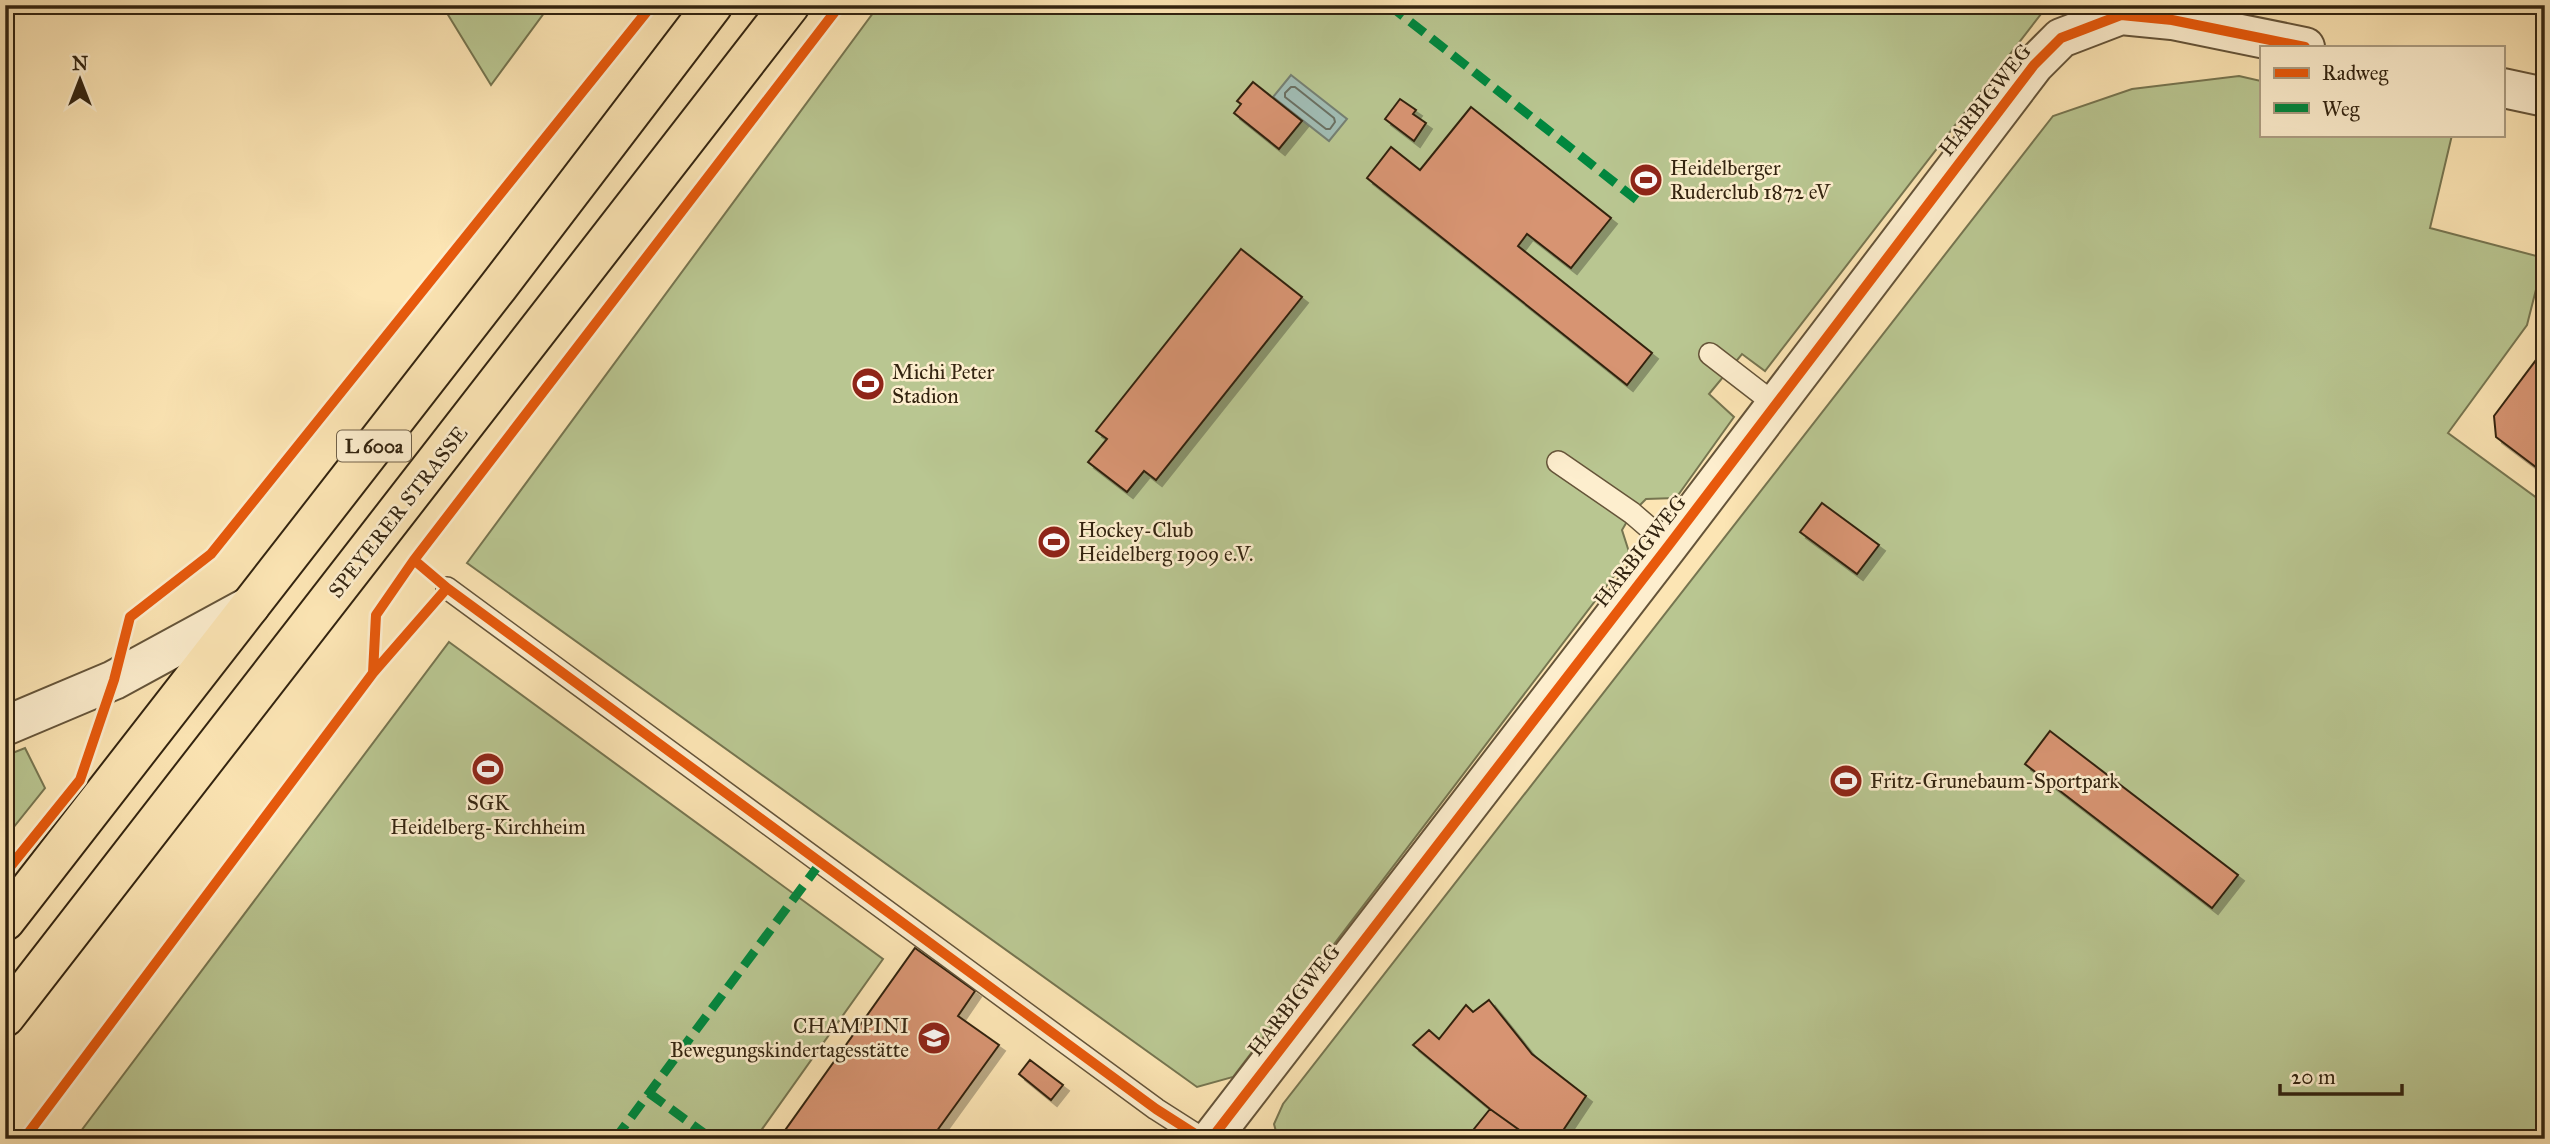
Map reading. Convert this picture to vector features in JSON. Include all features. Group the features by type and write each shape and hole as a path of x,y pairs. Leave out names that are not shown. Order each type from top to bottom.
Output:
{"main road":[{"name":"L 600a","path":"5,921 713,5"},
{"name":"SPEYERER STRASSE","path":"5,1017 789,5"}],"street":[{"name":"HARBIGWEG","path":"1211,1139 1669,545 2034,65 2061,38 2122,10 2300,46"},
{"path":"2504,88 2545,97"},
{"path":"5,726 114,680 250,606"}],"lane":[{"path":"1710,354 1776,405"},
{"path":"1558,463 1632,513 1669,545"},
{"path":"447,588 1133,1092 1203,1139"}],"green space":[{"path":"442,5 550,5 491,85"},
{"name":"Hockey-Club Heidelberg 1909 e.V.","path":"879,5 2048,5 1765,371 1742,354 1709,394 1734,417 1676,498 1646,499 1632,513 1622,530 1630,555 1233,1077 1197,1087 467,563"},
{"path":"2239,76 2260,81 2260,136 2452,136 2430,228 2544,258 2527,325 2448,433 2545,504 2545,1139 1278,1139 1274,1124 1283,1104 2053,116 2132,89"},
{"name":"SGK Heidelberg-Kirchheim","path":"449,642 883,959 755,1139 75,1139"},
{"path":"25,748 45,788 5,838 5,756"}],"water":[{"path":"1291,75 1347,119 1329,141 1273,97"}],"building":[{"path":"1253,82 1302,121 1279,149 1234,113 1241,104 1237,101"},
{"path":"1400,99 1416,110 1413,114 1426,123 1414,141 1385,119"},
{"path":"1471,107 1611,218 1571,268 1527,234 1518,246 1652,353 1627,385 1367,178 1391,147 1420,170"},
{"path":"1241,249 1302,297 1156,480 1144,471 1127,492 1088,462 1107,439 1096,431"},
{"path":"2545,348 2545,474 2496,437 2494,416"},
{"path":"1822,503 1879,545 1857,574 1800,532"},
{"path":"2050,731 2238,875 2212,908 2025,764"},
{"path":"915,948 975,991 958,1016 999,1045 931,1139 784,1139 781,1136"},
{"path":"1489,1000 1532,1054 1586,1096 1562,1132 1570,1139 1532,1139 1490,1109 1413,1045 1429,1030 1439,1039 1466,1005 1473,1012"},
{"path":"1030,1060 1063,1085 1051,1100 1019,1074"},
{"path":"1490,1109 1532,1139 1466,1139"}],"marked path":[{"path":"1389,5 1638,201"},
{"path":"615,1139 821,862"},
{"path":"649,1093 712,1139"}],"cycle path":[{"path":"5,873 80,780 114,680 130,617 211,554 652,5"},
{"path":"24,1139 373,673 447,588 414,560 840,5"},
{"path":"1211,1139 1669,545 2034,65 2061,38 2121,15 2172,20 2300,46"},
{"path":"373,673 376,615 414,560"},
{"path":"447,588 1156,1109 1203,1139"}],"place":[{"name":"Heidelberger Ruderclub 1872 eV","path":"1646,180"},
{"name":"Michi Peter Stadion","path":"868,384"},
{"name":"Hockey-Club Heidelberg 1909 e.V.","path":"1054,542"},
{"name":"SGK Heidelberg-Kirchheim","path":"488,769"},
{"name":"Fritz-Grunebaum-Sportpark","path":"1846,781"},
{"name":"CHAMPINI Bewegungskindertagesstätte","path":"934,1038"}]}
